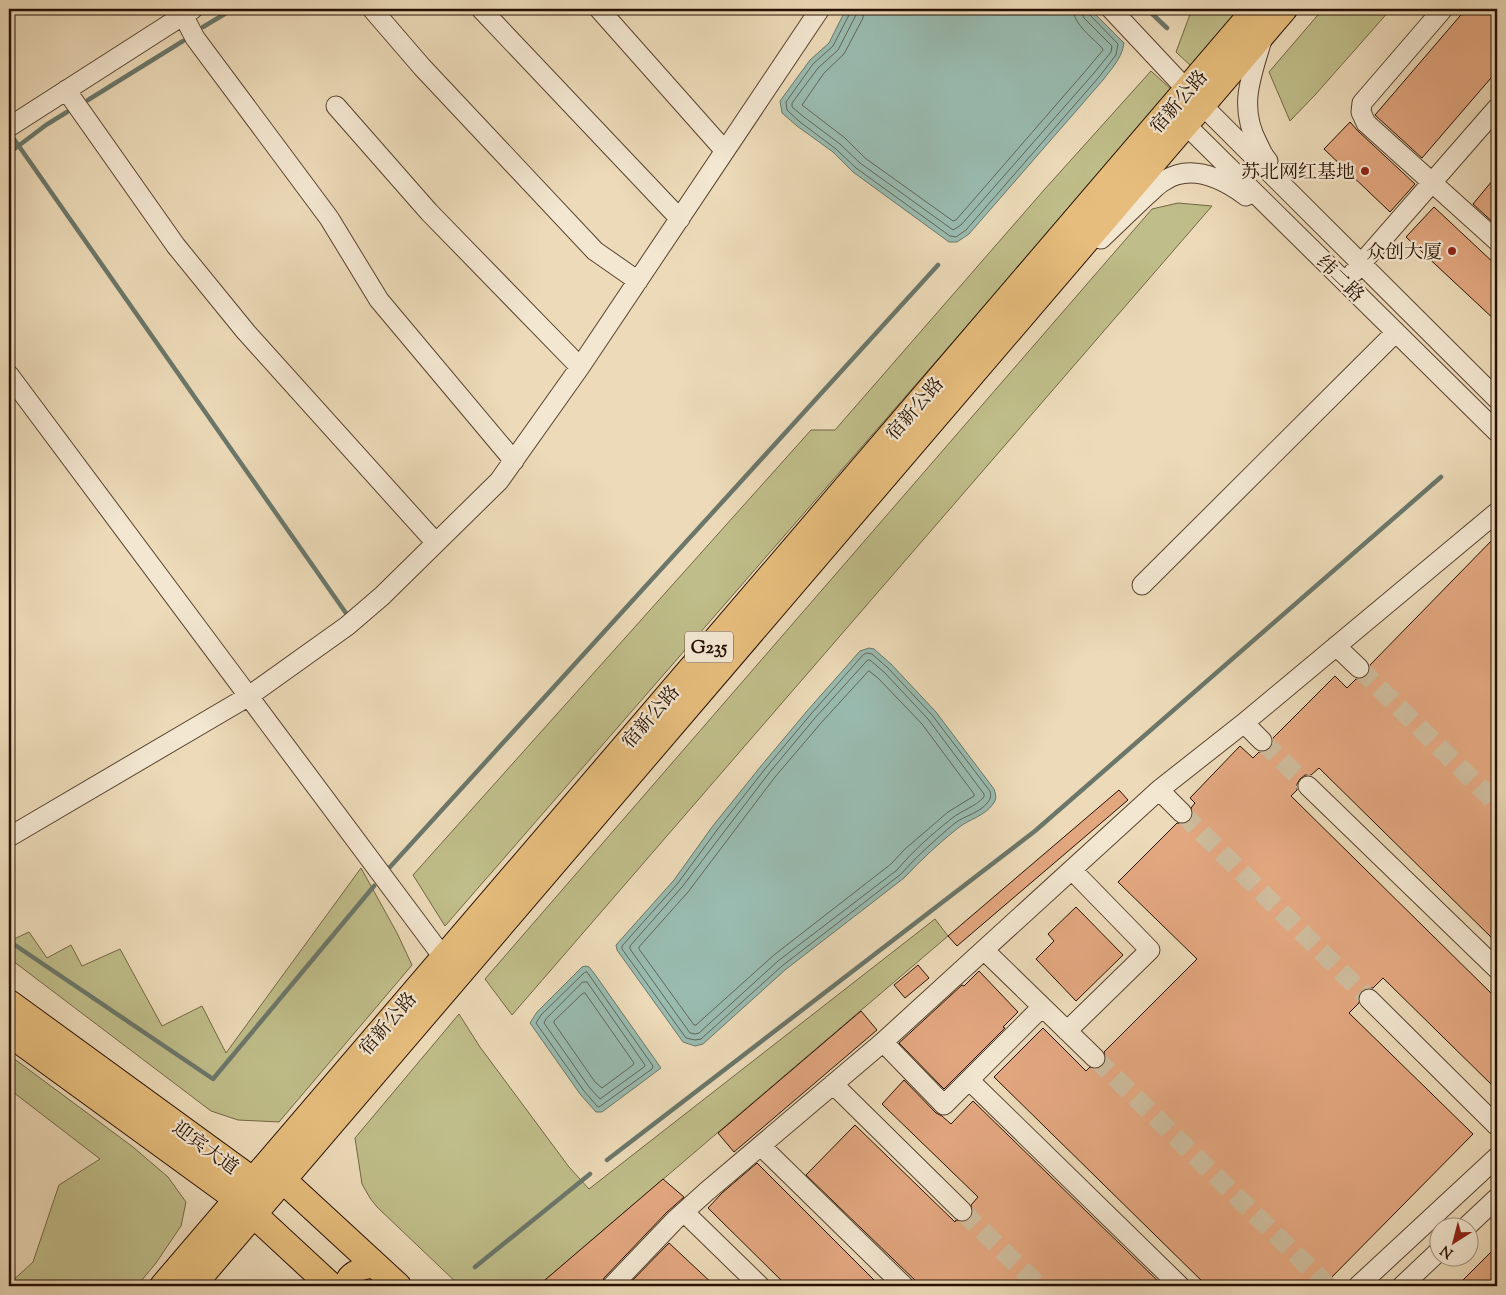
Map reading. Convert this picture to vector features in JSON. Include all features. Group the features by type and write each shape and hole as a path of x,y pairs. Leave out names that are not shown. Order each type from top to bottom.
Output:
{"highway":[{"name":"宿新公路","path":"162,1286 248,1198 443,957 1261,20 1284,9"},
{"name":"宿新公路","path":"283,1180 1185,124 1194,97"},
{"name":"迎宾大道","path":"9,1003 248,1198 332,1286"},
{"name":"迎宾大道","path":"9,1032 248,1198"},
{"name":"迎宾大道","path":"248,1198 283,1180"},
{"path":"283,1180 398,1286"},
{"name":"宿新公路","path":"192,1286 248,1198"}],"main road":[{"path":"346,1286 346,1282 352,1273 362,1268 376,1266"}],"street":[{"path":"372,9 422,67 595,250 638,281"},
{"path":"481,9 680,219"},
{"path":"599,9 725,152"},
{"path":"9,838 249,696 347,626 382,596 499,481 580,367 820,9"},
{"name":"纬二路","path":"1112,9 1194,97 1497,399"},
{"path":"1443,9 1362,102 1361,112 1366,123 1497,241"},
{"path":"10,126 188,12 195,38 329,218 379,300 514,461"},
{"path":"1261,20 1246,101 1254,137 1265,158 1334,237"},
{"path":"66,90 176,246 246,332 436,543"},
{"path":"336,106 429,212 580,367"},
{"path":"1345,282 1497,108"},
{"name":"纬二路","path":"1185,124 1497,432"},
{"path":"996,345 1135,207 1163,181 1176,175 1194,173 1213,177 1229,184 1295,233"},
{"path":"1142,585 1396,332"},
{"path":"9,375 443,957"},
{"path":"612,1286 684,1212 883,1042 1159,790 1244,723 1496,513 1497,515"},
{"path":"1336,646 1359,668"},
{"path":"1244,723 1262,741"},
{"path":"1308,786 1497,969"},
{"path":"1159,790 1182,813"},
{"path":"1067,1031 1150,950 1072,870"},
{"path":"984,950 1095,1058"},
{"path":"1369,999 1497,1126"},
{"path":"883,1042 944,1105 1042,1007"},
{"path":"970,1080 1180,1286"},
{"path":"834,1084 962,1211"},
{"path":"761,1146 904,1286"},
{"path":"1358,1286 1497,1158"},
{"path":"1476,1218 1497,1198"},
{"path":"684,1212 760,1286"},
{"path":"1402,1286 1428,1261"}],"shaded area":[{"path":"1192,9 1243,9 1192,67 1176,52"},
{"path":"1323,9 1391,9 1290,121 1269,72"},
{"path":"1151,71 1172,90 445,926 413,875 811,430 835,430 1044,190"},
{"path":"1178,203 1212,206 512,1015 485,979 1152,209"},
{"path":"361,868 397,933 412,965 279,1122 238,1120 211,1111 9,958 9,930 14,939 29,932 47,958 71,945 82,966 120,949 162,1026 202,1006 226,1053"},
{"path":"935,919 948,936 538,1286 460,1286 377,1207 362,1184 355,1138 459,1014 480,1047 569,1167 589,1189"},
{"path":"9,1055 133,1147 168,1177 186,1202 181,1226 156,1263 137,1286 9,1286 33,1262 59,1185 100,1159 9,1089"}],"water":[{"path":"846,9 1090,9 1124,43 1119,58 1103,80 969,234 957,242 949,242 853,172 833,152 782,113 780,101 810,60 829,43"},
{"path":"869,648 874,649 891,664 936,712 994,789 995,800 986,812 962,825 904,878 785,970 703,1044 695,1046 683,1042 617,950 616,945 674,880 712,827 807,711 860,651"},
{"path":"586,966 594,973 661,1068 602,1112 596,1112 580,1094 530,1023 537,1012 582,967"}],"building":[{"path":"1466,9 1497,9 1497,71 1422,158 1375,115"},
{"path":"1350,122 1415,184 1390,212 1324,149"},
{"path":"1497,175 1497,226 1473,204"},
{"name":"众创大厦","path":"1434,207 1497,266 1497,322 1406,237"},
{"path":"1497,535 1497,943 1319,768 1311,775 1305,775 1300,779 1297,784 1297,790 1291,796 1497,999 1497,1090 1383,978 1373,988 1361,991 1358,997 1359,1003 1349,1013 1473,1134 1323,1286 1207,1286 994,1077 1043,1028 1086,1071 1090,1067 1098,1069 1103,1065 1106,1060 1104,1052 1197,959 1118,882 1177,823 1184,824 1190,821 1193,815 1191,808 1195,803 1190,798 1240,746 1253,758 1259,752 1265,752 1273,744 1273,738 1335,676 1347,688 1356,679 1362,679 1367,676 1370,671 1370,665"},
{"path":"1119,790 1128,800 957,946 948,936"},
{"path":"1076,907 1123,955 1076,1001 1036,959 1054,941 1048,934"},
{"path":"918,965 929,978 905,998 894,985"},
{"path":"979,971 1018,1012 1003,1027 1005,1028 944,1089 899,1043"},
{"path":"861,1011 877,1030 734,1152 718,1133"},
{"path":"904,1080 936,1113 951,1124 973,1101 1163,1286 921,1286 806,1175 855,1125 955,1222 956,1220 965,1222 970,1219 973,1213 971,1205 978,1197 882,1104"},
{"path":"757,1163 880,1286 787,1286 708,1208 722,1193"},
{"path":"663,1179 684,1197 667,1212 604,1278 601,1286 538,1286"},
{"path":"669,1243 715,1286 627,1286"},
{"path":"1497,1246 1497,1286 1457,1286 1475,1268 1478,1268 1478,1265"}],"waterway":[{"path":"203,27 233,9"},
{"path":"675,9 680,12"},
{"path":"1147,9 1167,28"},
{"path":"88,100 183,41"},
{"path":"9,153 46,125 67,112"},
{"path":"9,132 348,616"},
{"path":"390,867 938,265"},
{"path":"607,1160 1035,831 1441,477"},
{"path":"9,941 213,1079 374,886"},
{"path":"475,1267 590,1174"}],"tunnel":[{"path":"1359,668 1497,804"},
{"path":"1262,741 1308,786"},
{"path":"1182,813 1369,999"},
{"path":"1095,1058 1328,1286"},
{"path":"962,1211 1039,1286"}],"place":[{"name":"苏北网红基地","path":"1365,171"},
{"name":"众创大厦","path":"1452,251"}]}
